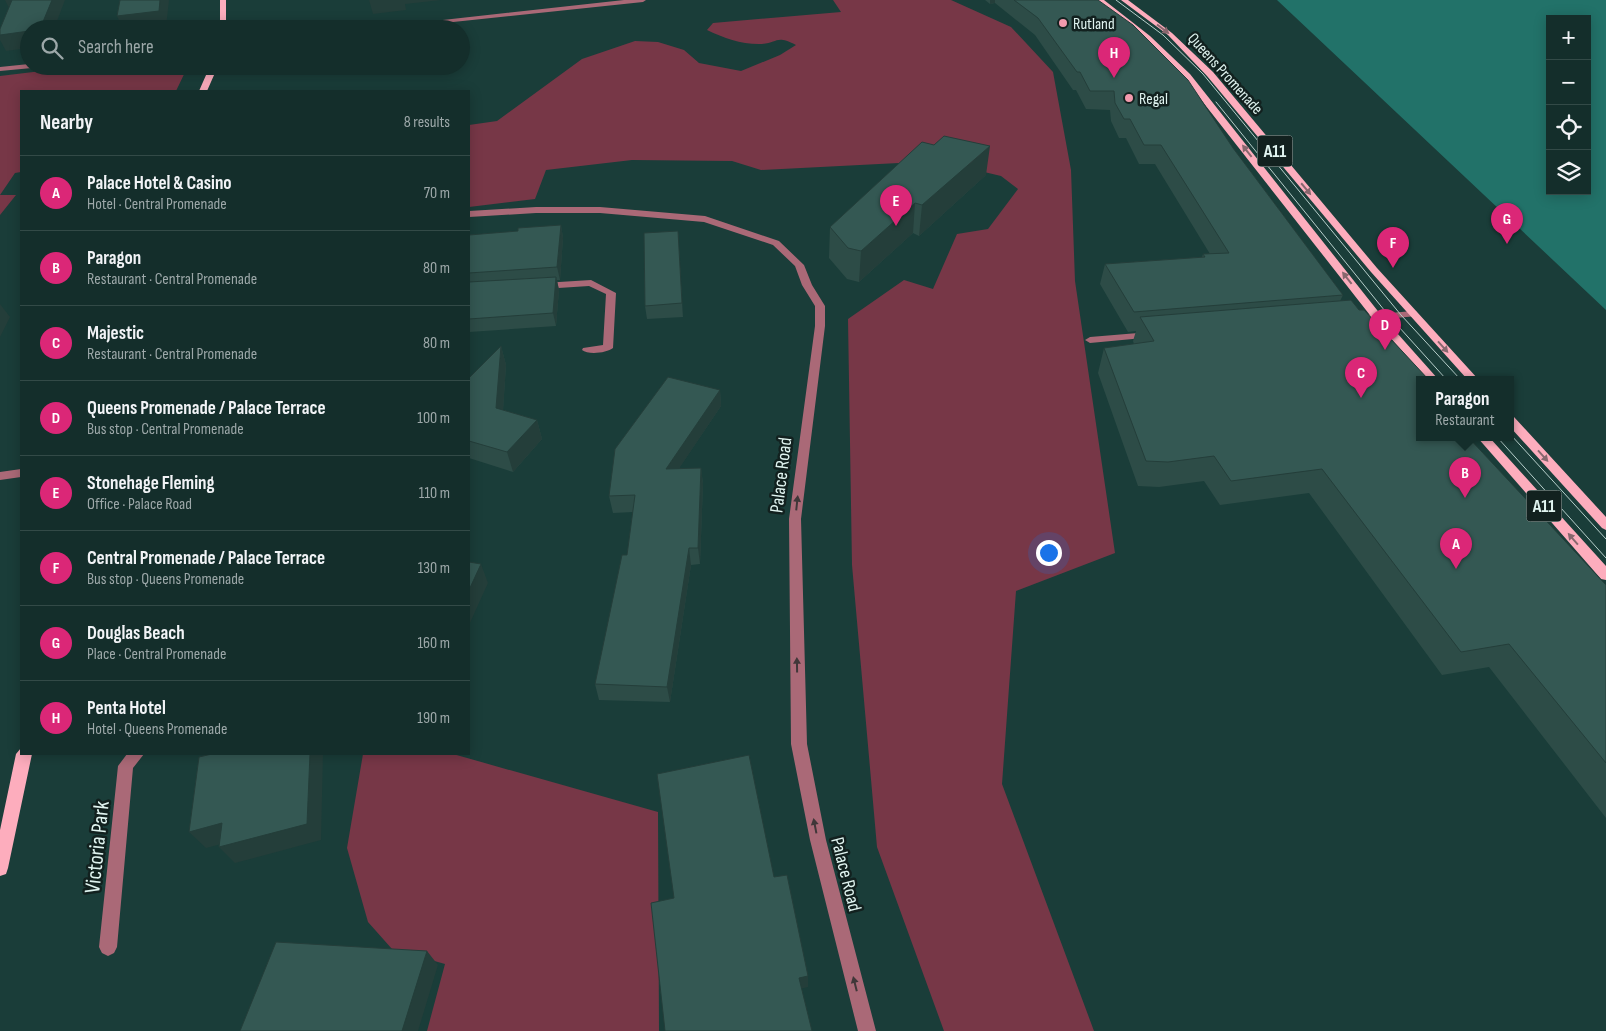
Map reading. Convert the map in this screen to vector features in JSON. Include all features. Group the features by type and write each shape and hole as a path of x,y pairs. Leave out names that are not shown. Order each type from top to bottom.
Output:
{"main road":[{"path":"223,0 223,20"},
{"name":"Queens Promenade","path":"1100,0 1148,37 1187,76 1377,317"},
{"name":"Queens Promenade","path":"1124,0 1170,34 1210,74 1413,314"},
{"path":"203,90 210,75"},
{"name":"A11","path":"1413,314 1470,376"},
{"name":"A11","path":"1377,317 1429,376"},
{"name":"A11","path":"1514,424 1606,525"},
{"name":"A11","path":"1487,441 1606,575"},
{"path":"0,868 24,755"}],"street":[{"path":"451,20 643,0"},
{"path":"0,69 20,67"},
{"name":"Palace Road","path":"470,214 536,210 600,210 705,219 776,243 799,265 807,285 820,306 820,326 795,519 798,744 818,840 867,1031"},
{"path":"535,287 591,283 611,293 608,348 587,350"},
{"path":"1346,319 1413,314"},
{"path":"1090,340 1158,335"},
{"path":"0,476 20,473"},
{"name":"Victoria Park","path":"108,947 126,766 135,755"}],"shaded area":[{"path":"833,0 951,0 1011,27 1053,72 1071,170 1075,281 1115,553 1016,591 1002,784 1094,1031 944,1031 877,847 852,565 848,319 904,280 933,289 957,234 988,229 1018,189 1001,176 938,161 761,170 732,161 632,160 546,170 535,199 470,207 470,125 497,121 582,59 635,41 658,42 684,50 699,63 741,71 780,55 796,45 784,40 759,44 732,40 707,30 713,23 841,12"},
{"path":"1277,0 1606,0 1606,310"},
{"path":"20,74 184,75 176,90 20,90 20,172 15,173 0,195 0,76"},
{"path":"0,195 16,195 0,215"},
{"path":"363,755 457,755 658,812 659,1031 427,1031 445,964 392,949 368,922 347,848"}],"building":[{"path":"12,0 52,0 44,20 20,20 20,32 0,35 0,29"},
{"path":"120,0 160,0 159,11 117,16"},
{"path":"1014,0 1098,0 1133,25 1188,80 1233,148 1343,295 1134,312 1105,264 1205,257 1203,254 1229,253 1161,145 1144,145 1130,119 1124,119 1115,103 1114,91 1090,91 1080,72 1077,72 1038,18"},
{"path":"944,136 990,146 922,205 915,203 861,251 848,248 830,227 922,142 934,145"},
{"path":"561,225 557,267 470,273 470,235 518,231 518,228"},
{"path":"678,231 682,303 645,306 644,233"},
{"path":"556,277 553,313 470,319 470,282"},
{"path":"1351,300 1359,310 1364,310 1425,376 1416,376 1416,441 1472,441 1606,585 1606,763 1509,644 1461,652 1322,469 1231,481 1214,456 1168,462 1146,461 1104,348 1154,341 1140,317"},
{"path":"501,346 496,408 537,420 507,452 470,441 470,377"},
{"path":"668,377 720,390 666,469 701,468 698,548 689,548 667,687 595,684 622,555 627,555 635,495 609,496 615,449"},
{"path":"470,562 481,564 470,588"},
{"path":"208,755 310,755 307,824 219,847 222,823 189,832 199,757"},
{"path":"749,755 774,877 787,875 808,976 799,978 812,1031 665,1031 651,903 674,898 657,774"},
{"path":"276,942 427,951 402,1031 240,1031"}],"tram line":[{"path":"1116,0 1163,35 1203,74 1401,315 1457,376"},
{"path":"1216,102 1389,316 1443,376"},
{"path":"1514,438 1606,539"},
{"path":"1501,441 1606,558"}],"place":[{"name":"Rutland","path":"1063,23"},
{"name":"Penta Hotel","path":"1114,78"},
{"name":"Regal","path":"1129,98"},
{"name":"Stonehage Fleming","path":"896,226"},
{"name":"Douglas Beach","path":"1507,244"},
{"name":"Central Promenade / Palace Terrace","path":"1393,268"},
{"name":"Queens Promenade / Palace Terrace","path":"1385,350"},
{"name":"Majestic","path":"1361,398"},
{"name":"Paragon","path":"1465,498"},
{"name":"Palace Hotel & Casino","path":"1456,569"}]}
